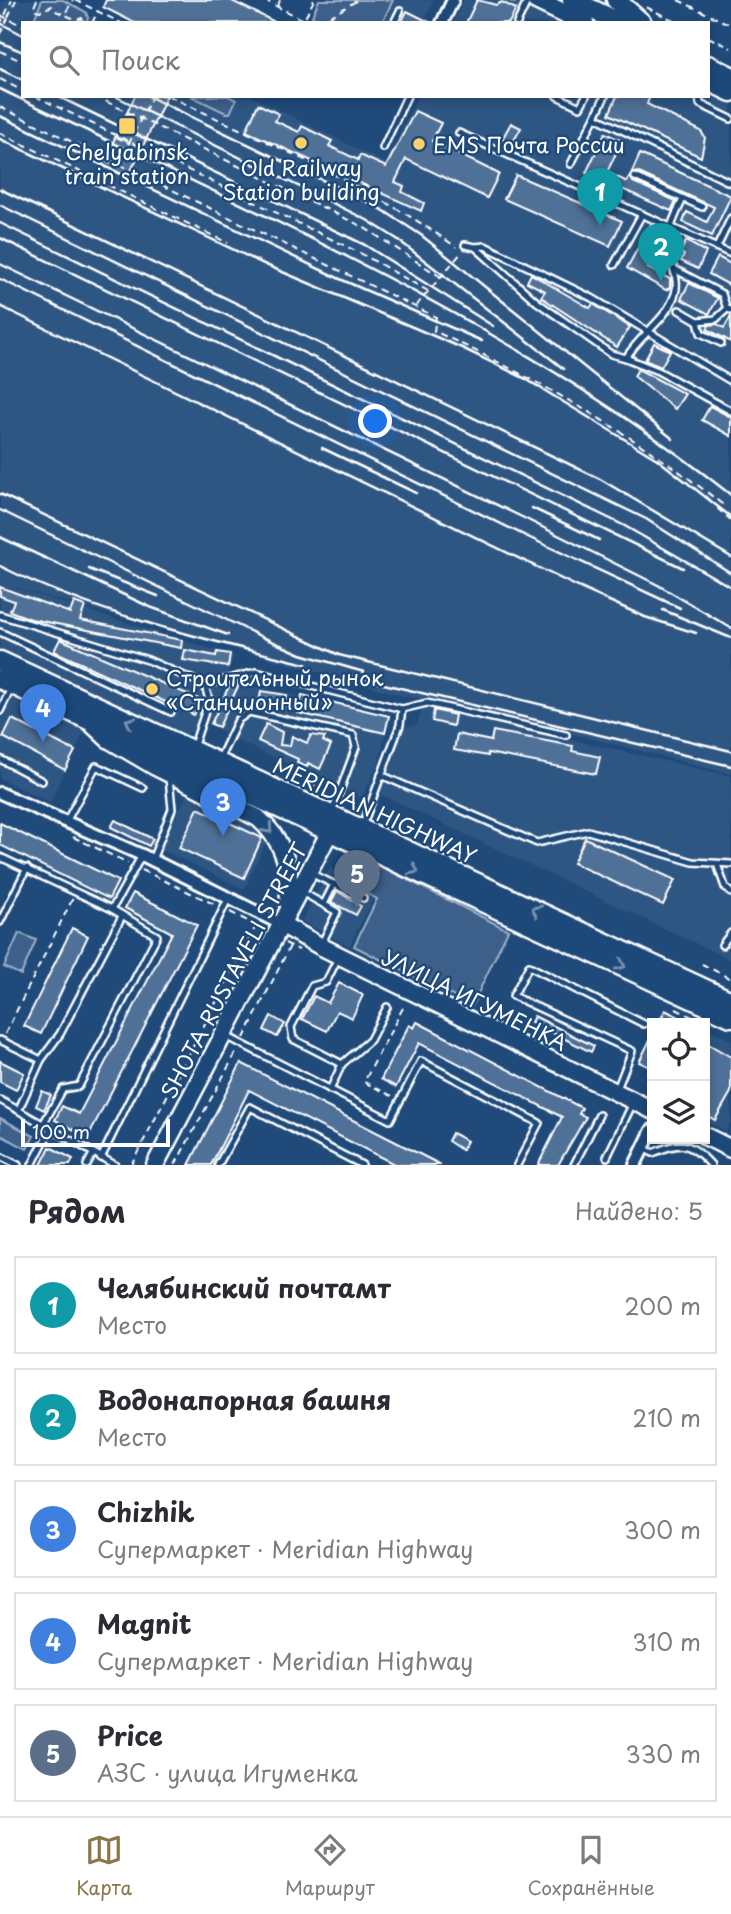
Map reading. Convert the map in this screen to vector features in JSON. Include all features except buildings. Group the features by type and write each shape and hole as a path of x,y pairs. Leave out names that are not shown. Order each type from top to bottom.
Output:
{"main road":[{"path":"536,0 580,21"},
{"path":"572,0 617,21"},
{"path":"616,0 640,21"},
{"path":"710,66 731,76"},
{"path":"710,82 731,92"},
{"name":"MERIDIAN HIGHWAY","path":"0,661 218,762 731,1017"},
{"name":"MERIDIAN HIGHWAY","path":"6,682 85,719 332,821 361,829 731,1001"}],"street":[{"path":"443,21 453,0"},
{"path":"0,793 147,857 229,897 284,918 290,890 288,867 282,846 271,830 258,818 108,739 85,719"},
{"name":"SHOTA RUSTAVELI STREET","path":"155,1165 332,821"},
{"name":"УЛИЦА ИГУМЕНКА","path":"284,918 320,946 647,1108"},
{"path":"710,1138 731,1149"},
{"path":"635,1165 647,1140"}],"lane":[{"path":"518,21 528,0"},
{"path":"395,21 400,11"},
{"path":"383,148 406,98"},
{"path":"561,98 580,107 585,98"},
{"path":"571,164 604,98"},
{"path":"699,98 700,104 731,119"},
{"path":"595,117 731,183"},
{"path":"458,133 731,254"},
{"path":"635,177 702,208"},
{"path":"626,358 636,340 654,327 674,295 677,285 669,246 670,226 683,199"},
{"path":"614,265 642,214"},
{"path":"717,247 731,218"},
{"path":"464,248 485,246 592,298 731,381"},
{"path":"475,247 537,302 611,354 659,371 731,411"},
{"path":"674,269 722,293 729,309 716,320 698,321 679,310"},
{"path":"698,321 701,333 721,343"},
{"path":"0,615 148,660 205,685 256,672 402,709 427,703 566,735"},
{"path":"0,632 172,712"},
{"path":"0,711 6,682"},
{"path":"192,750 202,730 209,700 205,685"},
{"path":"361,829 400,725 402,709"},
{"path":"218,762 238,720 249,712 353,735 356,747 332,821"},
{"path":"0,759 42,781"},
{"path":"66,821 96,766 143,788"},
{"path":"111,909 147,857 172,809 167,771"},
{"path":"381,775 537,843 588,831 693,862 731,864"},
{"path":"0,857 111,909 158,936 79,1086 63,1089 42,1126"},
{"path":"717,864 725,887 731,893"},
{"path":"0,922 27,868"},
{"path":"308,872 363,898"},
{"path":"324,904 334,884"},
{"path":"298,890 337,912 320,946"},
{"path":"100,1158 229,897"},
{"path":"19,1109 41,1060 60,1034 122,916"},
{"path":"722,945 731,933"},
{"path":"340,956 326,982 312,986 291,1027 293,1039 342,1064"},
{"path":"616,1092 632,1051 513,996 529,966 644,1024"},
{"path":"330,1090 342,1064 370,1040 387,1007"},
{"path":"223,1035 390,1121 421,1061 538,1123 517,1165"},
{"path":"1,1041 41,1060"},
{"path":"0,1100 115,1165"},
{"path":"607,1157 634,1101"},
{"path":"218,1165 250,1107 362,1165"},
{"path":"574,1165 598,1115"},
{"path":"32,1165 50,1130"},
{"path":"643,1148 653,1153 676,1143 695,1148 711,1165"},
{"path":"87,1165 93,1154"},
{"path":"0,1156 18,1165"}],"path":[{"path":"0,25 14,0"},
{"path":"0,34 14,0"},
{"path":"37,0 33,9 40,11 52,6 56,12 66,13 77,20 82,18 83,21"},
{"path":"66,13 74,0 117,21"},
{"path":"264,0 304,20 314,0"},
{"path":"278,6 281,0"},
{"path":"322,21 358,0"},
{"path":"678,0 731,25"},
{"path":"640,4 675,21"},
{"path":"93,21 98,11"},
{"path":"0,15 21,25"},
{"path":"710,38 731,48"},
{"path":"0,51 21,61"},
{"path":"0,79 21,89"},
{"path":"39,98 360,253 428,291"},
{"path":"99,98 335,212 406,252 441,277"},
{"path":"105,160 118,166 151,98"},
{"path":"173,98 369,192 464,248 415,306"},
{"path":"0,107 436,317 434,331 565,396 657,454 722,504 718,509 731,520"},
{"path":"128,114 141,120"},
{"path":"0,133 228,243"},
{"path":"116,137 129,143"},
{"path":"1,1041 76,892"},
{"path":"131,1165 257,925"},
{"path":"702,964 731,979"},
{"path":"401,1100 364,1082 406,1003"},
{"path":"676,1009 692,1018"}],"shaded area":[{"path":"5,0 57,0 99,21 21,21 21,98 255,98 385,163 417,98 710,98 710,90 731,100 731,774 456,704 408,697 2,584 234,656 213,714 229,681 389,716 379,762 362,798 229,737 209,724 184,735 0,652 0,5"},
{"path":"42,0 63,0 86,12 88,18 87,21 36,21"},
{"path":"319,0 393,0 383,21 319,21 312,16"},
{"path":"393,0 434,0 424,21 383,21"},
{"path":"464,0 523,0 566,21 454,21"},
{"path":"195,98 236,100 230,113"},
{"path":"0,690 86,728 50,802 0,779"},
{"path":"423,706 731,776 731,960 380,794 404,727 417,725"},
{"path":"187,794 270,834 244,889 160,849"},
{"path":"348,850 508,930 472,1006 354,946 377,899 336,877"},
{"path":"330,868 377,892 349,946 302,921"},
{"path":"19,933 36,940 21,975 4,967"},
{"path":"710,1030 731,1040 731,1122 726,1131 710,1123"},
{"path":"0,1118 34,1136 27,1149 0,1135"}],"railway":[{"path":"0,23 21,34"},
{"path":"0,42 21,51"},
{"path":"0,69 21,79"},
{"path":"0,89 283,225 469,322 560,375 647,433 731,495"},
{"path":"61,98 365,245 493,326"},
{"path":"119,98 367,220 397,239 564,369"},
{"path":"152,98 378,207 421,235 673,439"},
{"path":"0,116 340,279 482,341"},
{"path":"0,139 266,265 462,348 524,378 657,459 731,517"},
{"path":"0,189 600,479 731,557"},
{"path":"0,205 646,519 731,573"},
{"path":"0,223 623,525 731,587"},
{"path":"0,238 683,568"},
{"path":"0,264 526,519 658,585 731,628"},
{"path":"0,279 530,538 680,608"},
{"path":"0,306 578,587 645,617 696,633"},
{"path":"322,448 416,493"},
{"path":"0,494 339,655 731,751"},
{"path":"532,508 599,540"},
{"path":"0,510 262,637 301,654 364,672"},
{"path":"0,537 150,607 228,635"},
{"path":"0,566 111,612 189,635 306,664"},
{"path":"89,569 158,596"},
{"path":"663,610 731,638"},
{"path":"350,676 731,766"}],"place":[{"name":"Chelyabinsk train station","path":"127,126"},
{"name":"Old Railway Station building","path":"301,143"},
{"name":"EMS Почта России","path":"419,144"},
{"name":"Челябинский почтамт","path":"600,226"},
{"name":"Водонапорная башня","path":"661,281"},
{"name":"Строительный рынок «Станционный»","path":"152,689"},
{"name":"Magnit","path":"43,742"},
{"name":"Chizhik","path":"223,836"},
{"name":"Price","path":"357,908"}]}
